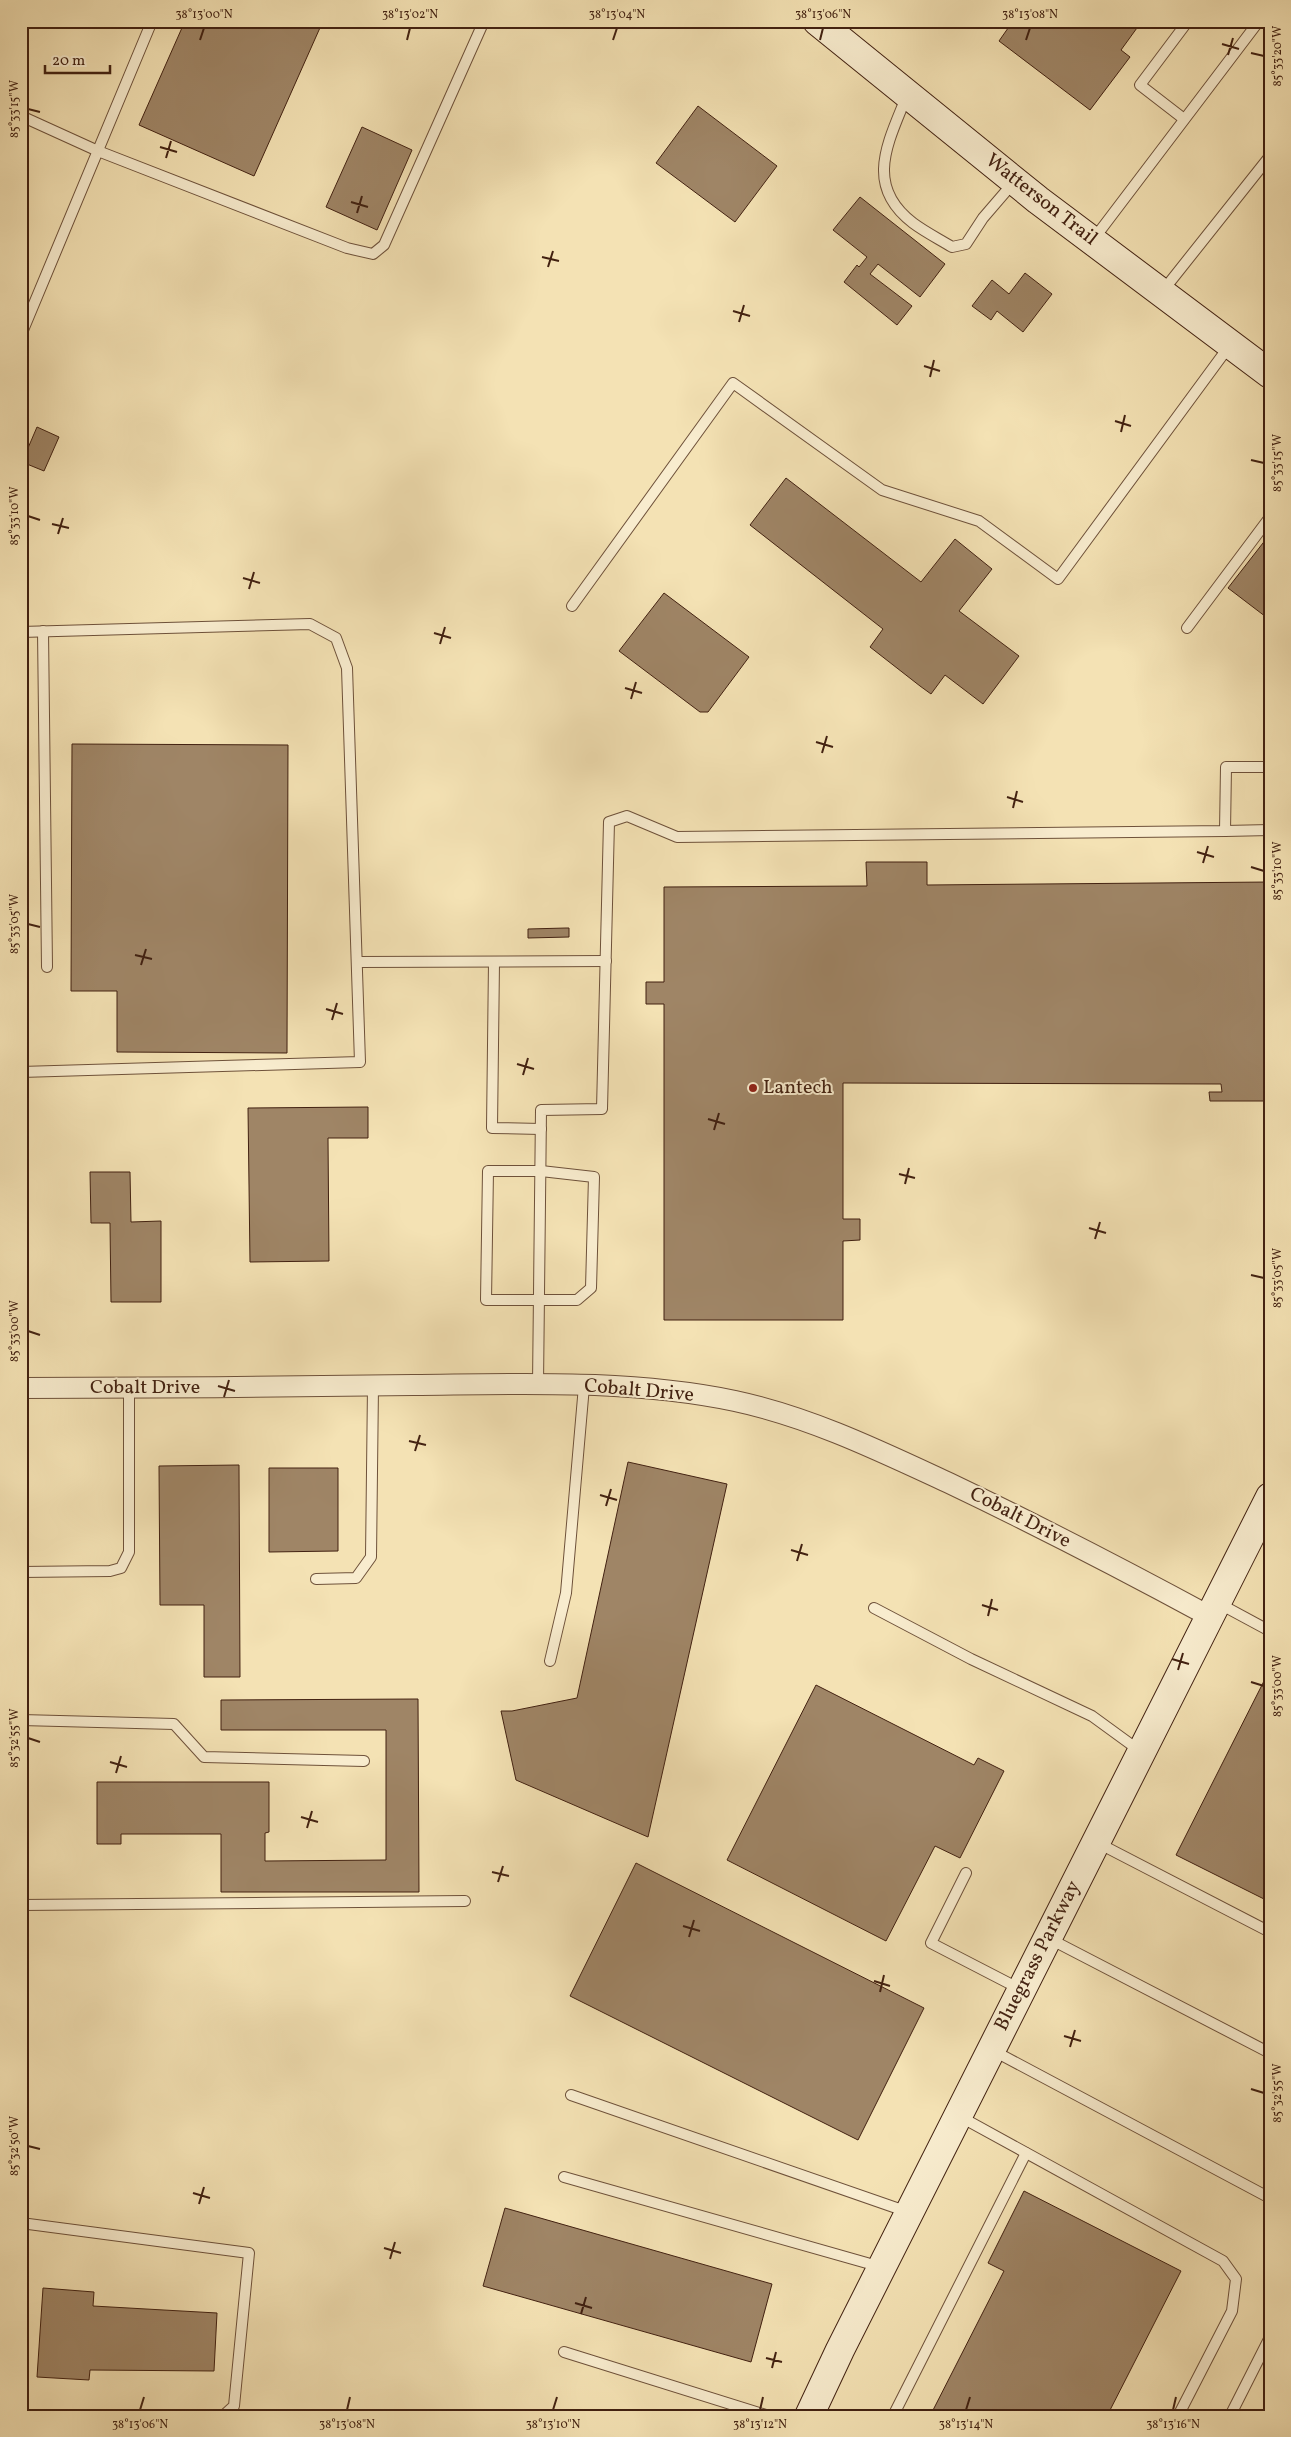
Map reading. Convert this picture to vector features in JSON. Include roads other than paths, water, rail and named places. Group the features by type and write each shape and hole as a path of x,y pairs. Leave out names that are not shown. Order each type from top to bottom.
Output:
{"street":[{"name":"Watterson Trail","path":"817,21 1015,181 1270,374"},
{"name":"Cobalt Drive","path":"21,1388 538,1385 654,1389 736,1401 826,1428 970,1493 1126,1571 1213,1609"},
{"name":"Bluegrass Parkway","path":"810,2416 909,2212 1021,1989 1213,1609 1268,1506"}],"lane":[{"path":"21,335 152,21"},
{"path":"21,116 98,150 347,248 373,254 384,245 484,21"},
{"path":"1184,120 1140,86 1188,21"},
{"path":"1092,240 1259,21"},
{"path":"907,94 887,146 882,177 895,206 913,222 952,246 966,244 983,218 1015,181"},
{"path":"1161,292 1270,156"},
{"path":"572,606 733,383 882,490 979,521 1058,579 1231,344"},
{"path":"1187,628 1270,517"},
{"path":"21,632 310,624 336,638 347,668 360,1062 21,1072"},
{"path":"43,631 47,967"},
{"path":"1225,831 1226,767 1270,767"},
{"path":"538,1385 541,1110 602,1109 610,822 627,816 677,837 1270,830"},
{"path":"357,962 606,961"},
{"path":"494,962 492,1128 541,1129"},
{"path":"488,1170 541,1171 594,1177 591,1288 577,1300 539,1300 486,1300 488,1170"},
{"path":"316,1580 356,1578 370,1557 374,1386"},
{"path":"550,1661 566,1593 584,1386"},
{"path":"21,1572 110,1571 121,1568 129,1552 129,1388"},
{"path":"874,1608 971,1659 1092,1716 1141,1752"},
{"path":"1213,1609 1270,1631"},
{"path":"21,1720 174,1724 204,1758 364,1761"},
{"path":"1096,1842 1270,1932"},
{"path":"966,1873 931,1943 1021,1989"},
{"path":"21,1904 466,1901"},
{"path":"1047,1938 1270,2053"},
{"path":"991,2050 1268,2197 1270,2193"},
{"path":"571,2095 909,2212"},
{"path":"958,2115 1223,2262 1236,2279 1232,2311 1178,2416"},
{"path":"893,2416 1026,2153"},
{"path":"564,2177 882,2267"},
{"path":"22,2226 249,2254 234,2406 223,2416"},
{"path":"1230,2416 1270,2337"},
{"path":"564,2352 769,2416"}],"place":[{"name":"Lantech","path":"753,1088"}]}
